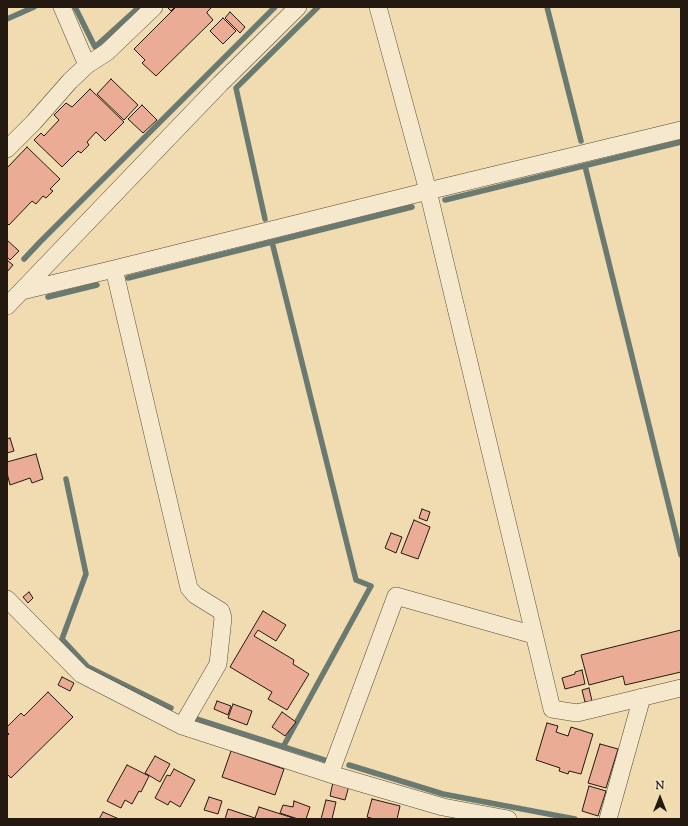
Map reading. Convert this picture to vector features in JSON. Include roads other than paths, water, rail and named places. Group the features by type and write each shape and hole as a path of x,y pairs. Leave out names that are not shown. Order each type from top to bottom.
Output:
{"street":[{"path":"62,7 87,65"},
{"path":"7,149 34,122 70,81 87,65 107,52 154,7"},
{"path":"7,306 220,84 298,7"},
{"path":"378,7 428,191 552,710 578,713 681,688"},
{"path":"22,291 681,130"},
{"path":"114,269 189,588 195,595 221,612 223,618 218,664 182,726"},
{"path":"330,774 396,596 534,635"},
{"path":"7,598 81,674 182,726 330,774 442,807 508,819"},
{"path":"608,819 642,697"}],"waterway":[{"path":"7,19 34,7"},
{"path":"75,7 95,47 139,7"},
{"path":"24,259 275,7"},
{"path":"265,219 236,88 318,7"},
{"path":"547,7 581,141"},
{"path":"445,200 681,142"},
{"path":"585,166 681,555"},
{"path":"128,278 412,207"},
{"path":"272,242 356,580 371,586 283,747"},
{"path":"48,297 97,285"},
{"path":"66,479 86,574 62,639 88,667 171,708"},
{"path":"194,718 325,760"},
{"path":"349,765 443,794 575,819"}]}
